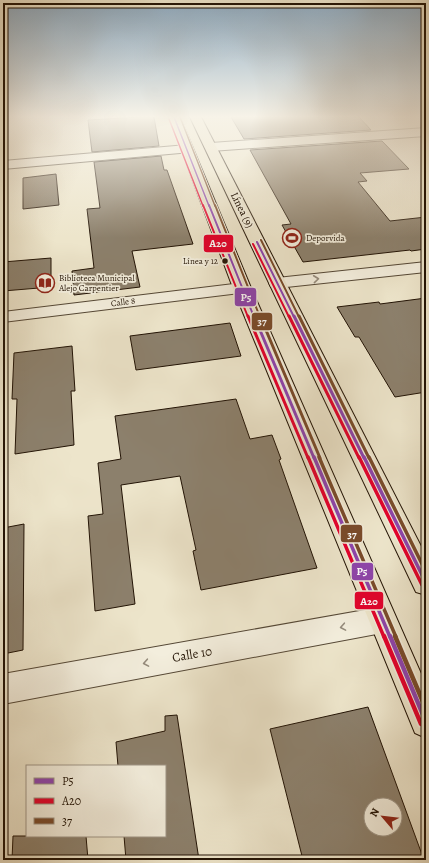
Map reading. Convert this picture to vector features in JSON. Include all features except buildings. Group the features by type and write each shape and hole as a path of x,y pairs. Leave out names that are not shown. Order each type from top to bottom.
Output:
{"main road":[{"path":"190,157 242,288 426,722"},
{"name":"Línea (9)","path":"216,157 426,583"}],"street":[{"path":"3,165 92,157"},
{"path":"277,283 426,267"},
{"name":"Calle 8","path":"3,317 242,288"},
{"name":"Calle 10","path":"3,689 382,620"}],"transit line":[{"name":"A20","path":"184,157 237,290 421,724"},
{"name":"P5","path":"190,157 242,288 426,722"},
{"name":"37","path":"196,157 247,286 426,709"},
{"name":"37","path":"261,240 426,572"},
{"name":"P5","path":"257,242 426,583"},
{"name":"A20","path":"253,244 422,585"}],"place":[{"name":"Deporvida","path":"292,238"},
{"name":"Línea y 12","path":"225,261"},
{"name":"Biblioteca Municipal Alejo Carpentier","path":"45,283"}]}
